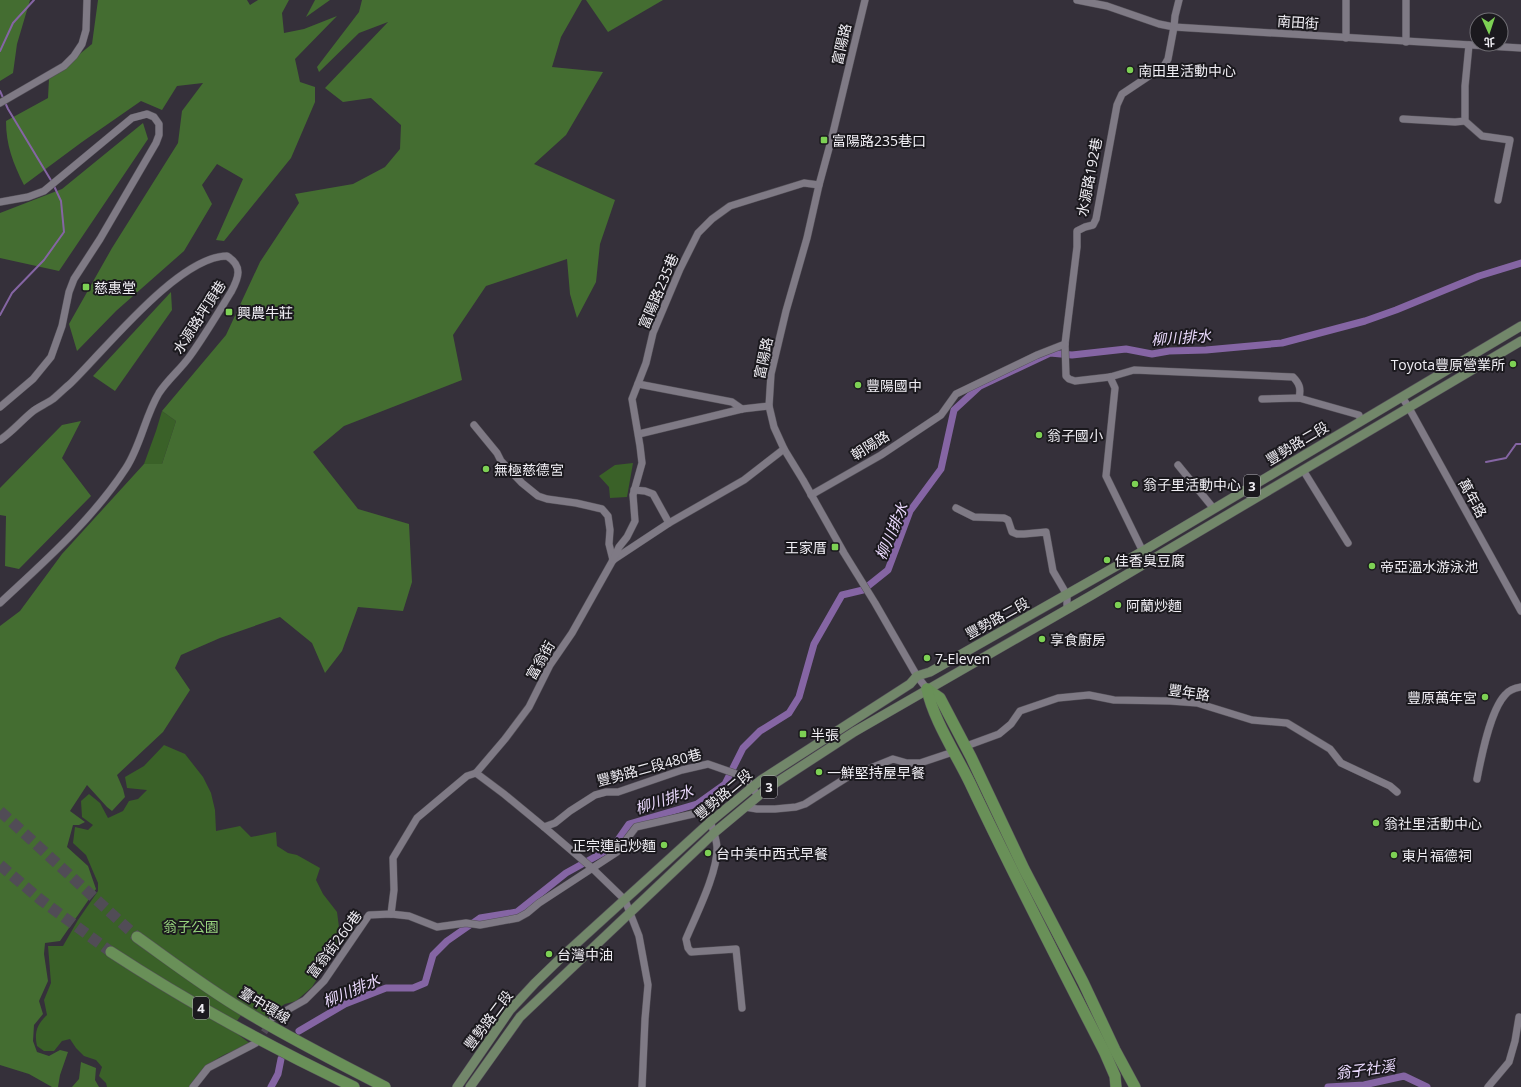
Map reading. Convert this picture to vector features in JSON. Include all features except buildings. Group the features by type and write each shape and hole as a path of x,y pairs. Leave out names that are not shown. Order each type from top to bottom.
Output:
{"highway":[{"path":"927,690 930,704 966,774 1019,871 1083,982 1115,1050 1135,1087"},
{"path":"1019,871 1105,1053 1115,1076 1116,1087"},
{"name":"臺中環線","path":"137,937 184,971 241,1009 301,1044 385,1087"},
{"name":"4","path":"111,952 159,984 205,1010 354,1087"}],"main road":[{"name":"豐勢路二段","path":"457,1087 510,1010 567,952 626,900 710,822 753,787 830,735 910,684 917,676 930,672 1143,552 1521,326"},
{"name":"豐勢路二段","path":"470,1087 520,1016 714,832 758,796 854,732 1148,562 1521,341"}],"street":[{"path":"0,103 64,66 74,56 82,44 86,30 87,0"},
{"name":"富陽路","path":"865,0 807,238 788,305 771,374 768,406 774,427 784,449 844,554 875,603 917,676 927,690"},
{"name":"南田街","path":"1077,0 1107,6 1159,24 1174,27 1469,45"},
{"name":"水源路192巷","path":"1110,378 1075,381 1069,380 1066,376 1065,344 1077,247 1077,231 1093,225 1096,219 1117,105 1122,94 1164,66 1168,59 1179,0"},
{"path":"1346,0 1346,38"},
{"path":"1406,0 1406,42"},
{"path":"1465,121 1465,86 1469,45"},
{"name":"南田街","path":"1509,47 1521,48"},
{"path":"0,202 28,197 44,191 132,118 147,114 154,117 159,124 159,135 152,152 100,239 74,279 69,292 62,326 52,357 33,379 0,407"},
{"path":"1403,119 1455,122 1465,121 1482,136 1510,140 1498,200"},
{"name":"富陽路235巷","path":"613,560 635,521 633,495 642,463 632,399 646,363 653,333 680,268 698,233 712,219 730,206 804,183 819,185"},
{"name":"水源路坪頂巷","path":"0,440 33,411 54,398 71,383 144,306 164,289 204,261 220,256 227,256 237,265 239,273 237,282 190,357 168,380 158,394 141,439 127,467 69,538 0,603"},
{"name":"朝陽路","path":"811,495 881,455 941,415 956,394 1030,358 1065,344"},
{"path":"1148,562 1106,476 1115,388 1110,378 1134,370 1293,377 1298,383 1300,391 1299,398"},
{"path":"638,384 732,402 742,409"},
{"path":"1262,399 1299,398 1359,415 1361,421"},
{"name":"萬年路","path":"1402,398 1409,408 1521,611"},
{"path":"638,434 742,409 768,406"},
{"path":"474,425 498,453 501,461 522,483 538,496 602,509 608,516 610,530 609,544 613,560"},
{"name":"富翁街","path":"476,773 505,739 529,706 550,665 572,633 613,560 669,523 744,480 784,449"},
{"path":"1178,465 1214,509"},
{"path":"1303,470 1348,543"},
{"path":"634,490 645,491 653,494 669,523"},
{"path":"956,508 974,517 1004,518 1008,520 1012,532 1017,534 1046,532 1053,571 1067,595 1067,609"},
{"path":"1477,780 1484,744 1497,706 1505,695 1513,689 1521,687"},
{"name":"豐年路","path":"969,745 1002,732 1011,724 1020,711 1058,698 1089,695 1114,700 1197,703 1252,720 1288,722 1330,749 1341,763 1390,786 1397,792"},
{"path":"745,807 775,809 796,807 805,804 836,783 859,772 893,759 907,763 920,763 950,753"},
{"name":"豐勢路二段480巷","path":"544,827 554,823 595,795 606,792 618,792 663,776 708,764 732,771 745,777 758,796"},
{"path":"642,1087 648,985 640,936 626,900 590,866 504,794 476,773 467,776 417,818 393,858 394,890 391,914 409,916 437,927 466,923 480,925 518,918 527,913 590,866 617,852 636,827 706,811 714,832 717,849 712,876 686,938 690,952 736,949 742,1008"},
{"name":"富翁街260巷","path":"273,1018 305,1000 324,981 368,914 391,914"},
{"path":"1488,1087 1509,1062 1515,1041 1519,1017"},
{"path":"193,1087 208,1068 256,1044"}],"green space":[{"path":"0,0 30,0 17,44 13,73 0,81"},
{"path":"98,0 247,0 250,5 258,0 289,0 282,13 284,33 304,29 337,16 295,59 300,82 315,87 315,102 291,158 224,241 216,240 243,179 217,164 202,185 212,204 184,251 116,311 77,351 69,324 112,248 178,143 182,111 203,83 177,86 162,110 141,101 24,185 11,154 7,138 6,121 48,98 49,79 92,44"},
{"path":"315,0 330,0 306,17"},
{"path":"362,0 582,0 561,37 552,67 603,72 566,135 534,164 615,200 600,244 596,282 577,318 570,294 567,259 486,286 453,335 462,380 344,426 313,452 358,509 409,524 412,582 403,611 358,607 342,651 325,673 312,643 280,617 220,638 181,655 175,668 190,690 163,732 117,775 125,797 112,811 87,785 70,811 85,822 79,825 73,825 67,847 88,866 96,889 60,941 45,943 44,954 48,981 39,1001 43,1014 34,1025 33,1041 37,1052 49,1056 60,1050 68,1052 60,1075 58,1087 52,1087 29,1074 0,1065 0,626 20,611 62,554 144,464 162,464 176,421 162,411 226,335 260,262 299,203 295,194 353,184 385,167 400,149 401,125 371,98 343,102 325,88 388,22 359,33 319,72 317,67 359,12"},
{"path":"586,0 663,0 608,32"},
{"path":"143,123 148,139 59,271 0,258 0,213 62,189"},
{"path":"171,292 172,310 115,391 93,376"},
{"path":"162,411 176,421 162,464 144,464 156,431"},
{"path":"81,421 62,458 91,496 19,569 5,566 6,516 0,515 0,488 62,425"},
{"path":"633,463 627,497 610,498 609,487 599,476 615,465"},
{"name":"翁子公園","path":"164,745 185,754 203,777 211,793 215,810 216,831 240,826 251,837 276,832 277,846 288,853 297,855 320,868 316,880 323,894 337,912 339,927 348,937 325,966 312,987 296,1001 285,1004 273,1011 266,1020 247,1007 231,1029 252,1045 238,1049 214,1061 204,1070 190,1087 107,1087 106,1083 99,1076 102,1067 96,1060 84,1056 70,1039 62,1041 54,1051 44,1051 37,1046 36,1033 39,1025 47,1015 44,1000 51,983 48,946 63,946 78,920 98,891 98,883 86,855 73,843 75,827 88,830 93,825 82,817 81,801 89,794 100,803 108,818 123,811 129,801 138,799 147,790 127,788 125,777 144,766"},
{"path":"81,1062 96,1068 95,1080 99,1087 72,1087 79,1079"}],"waterway":[{"path":"0,51 13,23 34,0"},
{"path":"0,91 8,109 52,182"},
{"path":"0,315 12,293 44,260 64,232 61,201 54,186"},
{"name":"柳川排水","path":"299,1031 345,1004 386,988 413,988 425,983 433,955 447,941 480,918 517,912 566,873 613,847 629,824 697,804 725,784 743,748 760,731 789,713 799,697 814,644 842,595 863,590 888,570 910,511 941,469 954,410 980,386 1050,353 1072,355 1126,349 1152,354 1169,351 1206,350 1282,343 1365,321 1479,276 1521,263"},
{"path":"1486,462 1506,458 1516,444 1521,444"},
{"path":"271,1087 278,1074 281,1059"},
{"name":"翁子社溪","path":"1328,1087 1364,1085 1404,1076 1427,1087"}],"tunnel":[{"path":"0,811 137,937"},
{"path":"0,865 41,900 111,952"},
{"path":"258,1041 271,1022"}],"place":[{"name":"南田里活動中心","path":"1130,70"},
{"name":"富陽路235巷口","path":"824,140"},
{"name":"慈惠堂","path":"86,287"},
{"name":"興農牛莊","path":"229,312"},
{"name":"Toyota豐原營業所","path":"1513,364"},
{"name":"豐陽國中","path":"858,385"},
{"name":"翁子國小","path":"1039,435"},
{"name":"無極慈德宮","path":"486,469"},
{"name":"翁子里活動中心","path":"1135,484"},
{"name":"王家厝","path":"835,547"},
{"name":"佳香臭豆腐","path":"1107,560"},
{"name":"帝亞溫水游泳池","path":"1372,566"},
{"name":"阿蘭炒麵","path":"1118,605"},
{"name":"享食廚房","path":"1042,639"},
{"name":"7-Eleven","path":"927,658"},
{"name":"豐原萬年宮","path":"1485,697"},
{"name":"半張","path":"803,734"},
{"name":"一鮮堅持屋早餐","path":"819,772"},
{"name":"翁社里活動中心","path":"1376,823"},
{"name":"正宗連記炒麵","path":"664,845"},
{"name":"台中美中西式早餐","path":"708,853"},
{"name":"東片福德祠","path":"1394,855"},
{"name":"台灣中油","path":"549,954"}]}
